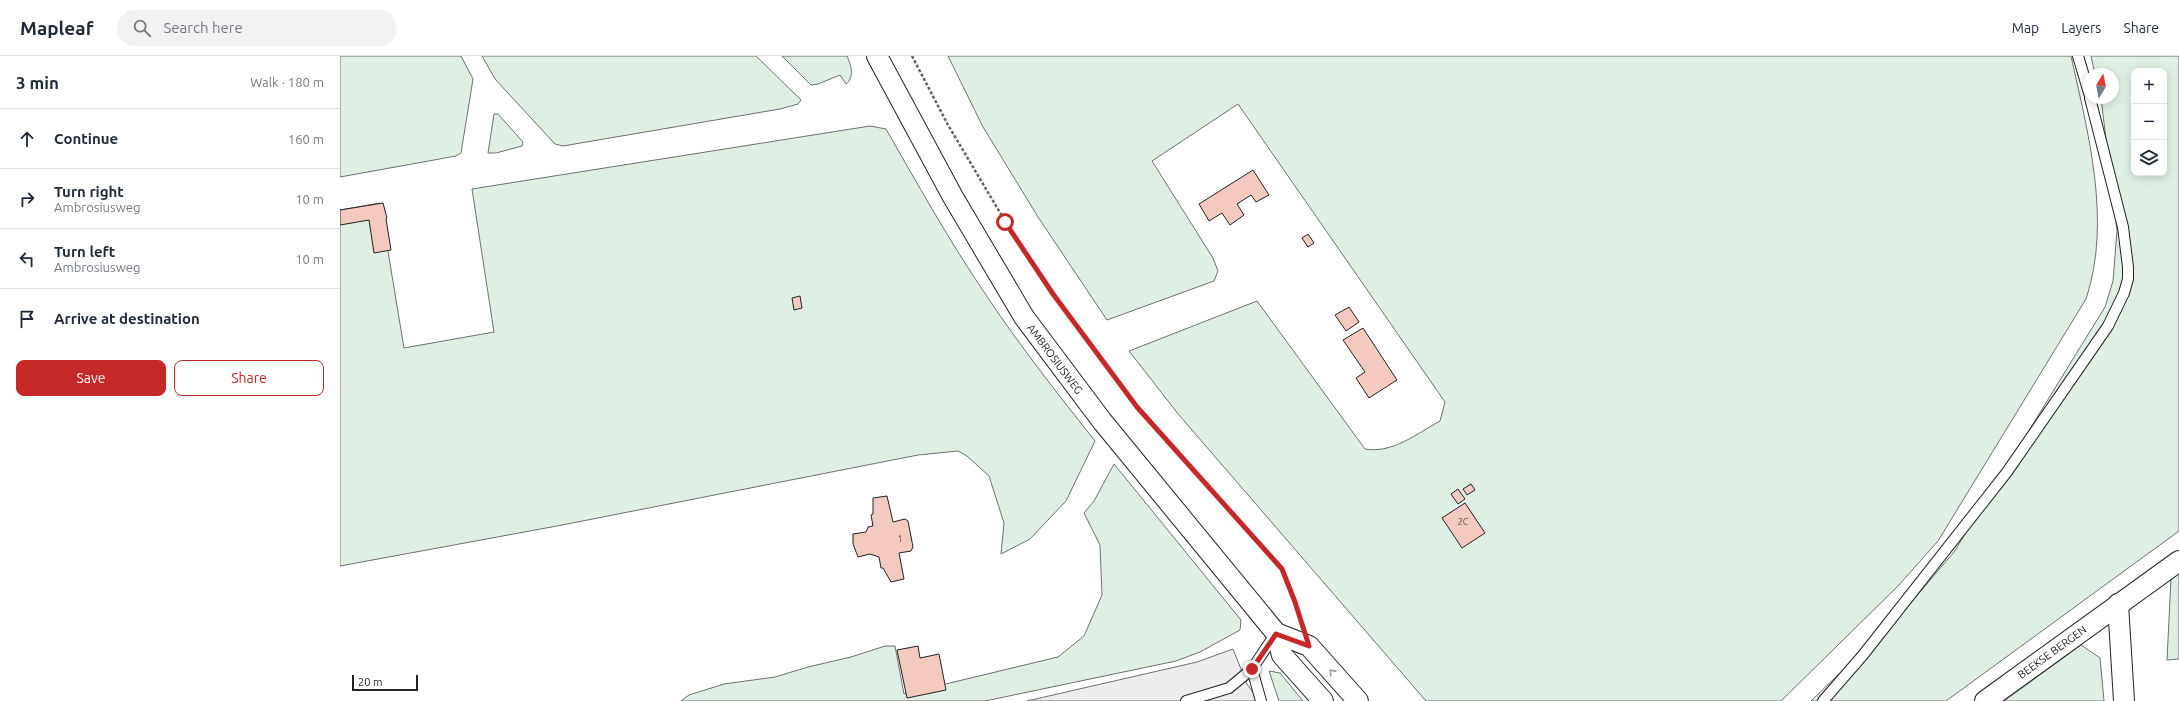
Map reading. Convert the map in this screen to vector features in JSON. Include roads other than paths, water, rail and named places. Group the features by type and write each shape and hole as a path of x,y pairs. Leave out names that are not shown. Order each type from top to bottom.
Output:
{"street":[{"name":"AMBROSIUSWEG","path":"877,56 952,197 1024,317 1102,421 1276,634 1282,655 1323,701"},
{"name":"BEEKSE BERGEN","path":"1985,701 2179,561"},
{"path":"2118,604 2124,701"},
{"path":"1276,634 1309,646 1358,701"}],"lane":[{"path":"2078,56 2083,73"},
{"path":"1823,701 1863,655 2007,472 2108,326 2124,293 2128,279 2128,267 2123,227 2092,104"},
{"path":"1186,701 1229,688 1252,669 1276,634"},
{"path":"1252,669 1261,701"}]}
